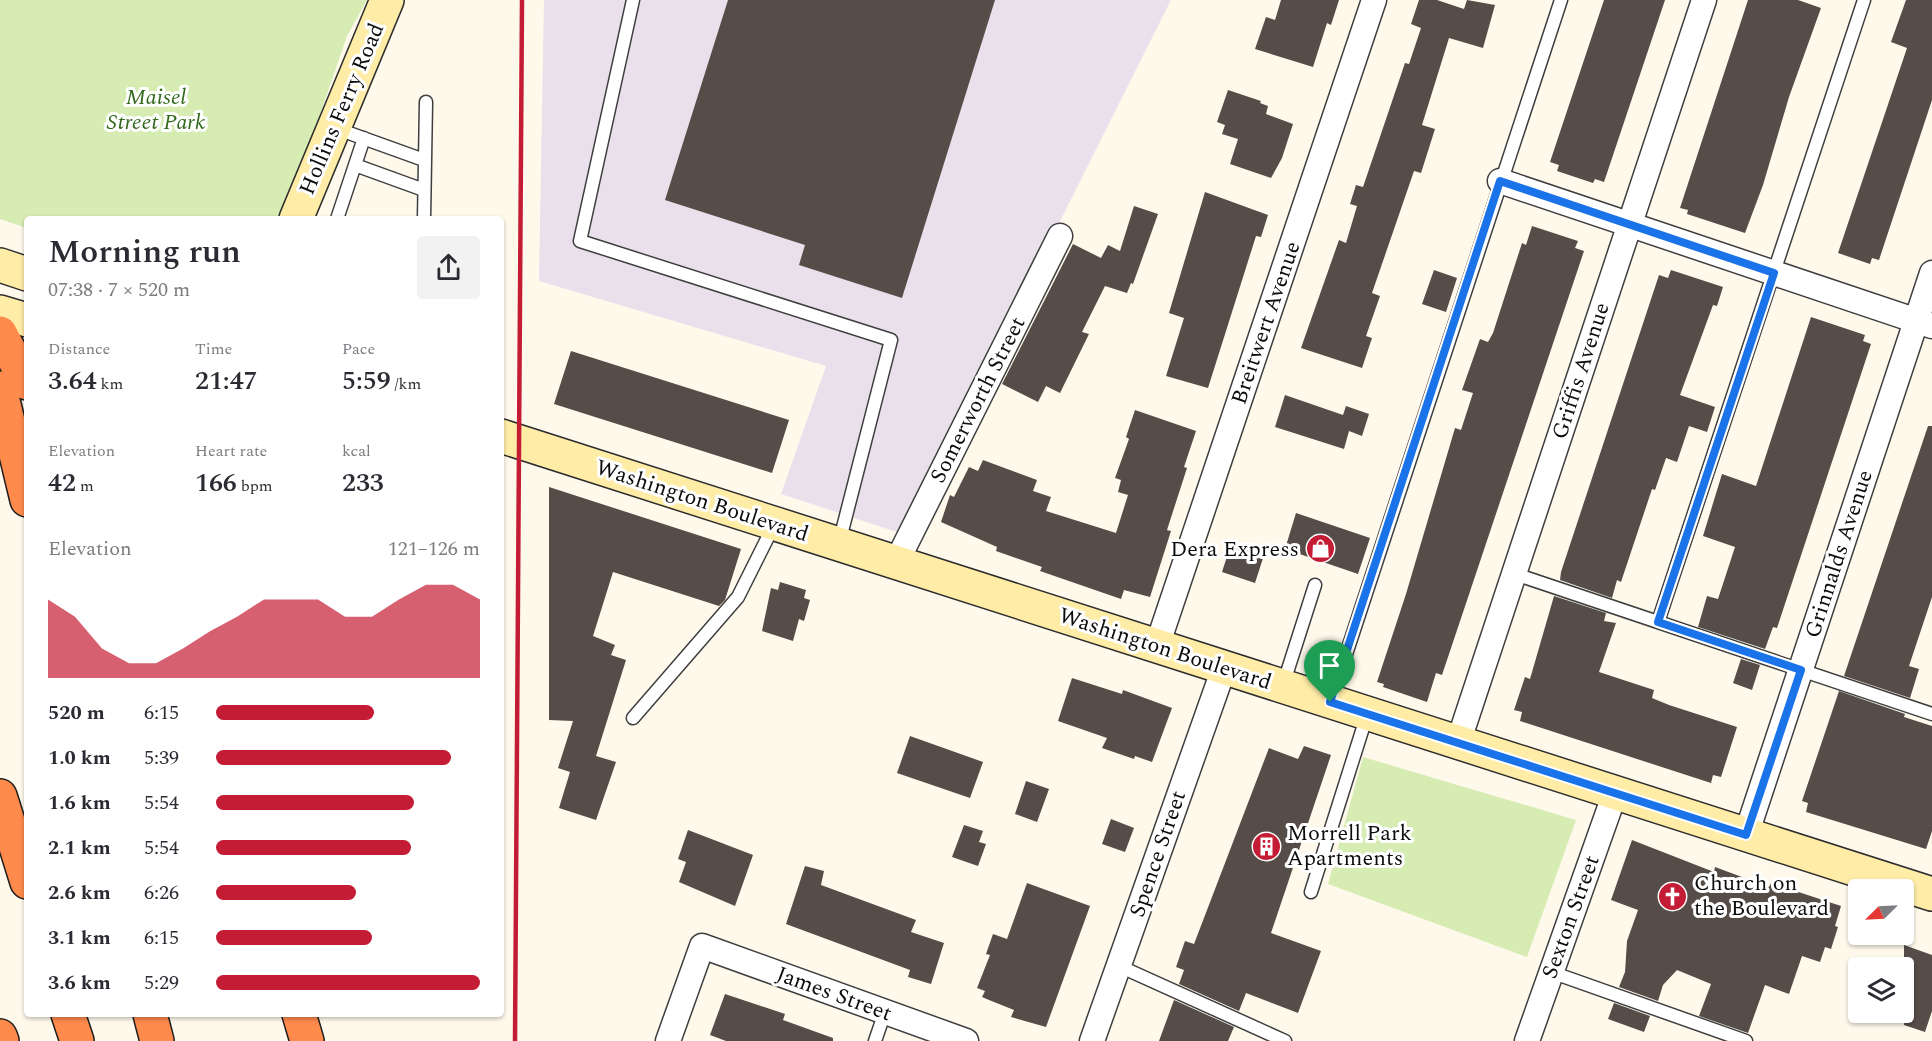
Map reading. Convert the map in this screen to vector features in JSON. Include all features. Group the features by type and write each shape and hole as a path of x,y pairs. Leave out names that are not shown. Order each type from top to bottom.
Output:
{"highway":[{"path":"0,333 24,377"},
{"path":"0,388 24,488"},
{"path":"0,796 24,872"},
{"path":"70,1017 77,1041"},
{"path":"151,1017 157,1041"},
{"path":"300,1017 307,1041"},
{"path":"0,1036 2,1041"}],"main road":[{"name":"Hollins Ferry Road","path":"297,216 387,0"},
{"path":"0,265 24,273"},
{"path":"0,312 24,319"},
{"name":"Washington Boulevard","path":"504,437 1932,894"}],"street":[{"name":"Breitwert Avenue","path":"1157,646 1374,0"},
{"name":"Griffis Avenue","path":"1458,742 1704,0"},
{"path":"1500,181 1924,323"},
{"name":"Somerworth Street","path":"896,563 1060,236"},
{"name":"Grinnalds Avenue","path":"1746,835 1801,670 1924,323 1932,273"},
{"name":"Spence Street","path":"1092,1041 1224,668"},
{"name":"Sexton Street","path":"1527,1041 1615,793"},
{"name":"James Street","path":"668,1041 702,946 966,1041"}],"lane":[{"path":"633,0 580,241 891,340 838,544"},
{"path":"1330,702 1561,0"},
{"path":"1658,622 1864,0"},
{"path":"424,216 426,102"},
{"path":"333,127 424,160"},
{"path":"338,216 364,138"},
{"path":"355,165 424,190"},
{"path":"633,718 738,597 775,524"},
{"path":"1515,574 1932,714"},
{"path":"1282,686 1315,585"},
{"path":"1311,892 1368,714"},
{"path":"1119,966 1285,1041"},
{"path":"1551,972 1746,1041"},
{"path":"875,1041 885,1012"}],"shaded area":[{"path":"544,0 1171,0 903,534 781,494 826,366 539,281"}],"green space":[{"name":"Maisel Street Park","path":"0,0 367,0 347,36 285,216 24,216 24,227 0,219"},
{"path":"1363,757 1576,820 1527,957 1328,884"}],"building":[{"path":"728,0 995,0 902,298 799,265 805,245 665,200"},
{"path":"1281,0 1339,0 1331,25 1327,23 1313,67 1255,49 1266,17 1275,20"},
{"path":"1419,0 1437,0 1464,9 1467,0 1495,5 1483,48 1449,38 1422,125 1435,129 1421,173 1414,171 1372,293 1380,296 1366,336 1372,338 1362,368 1301,348 1339,240 1346,243 1357,206 1350,204 1356,185 1363,187 1405,63 1409,64 1421,28 1411,24"},
{"path":"1604,0 1665,0 1604,182 1595,179 1593,183 1557,171 1559,165 1550,162"},
{"path":"1748,0 1798,0 1821,8 1789,97 1763,185 1745,233 1687,214 1688,210 1680,208"},
{"path":"1906,0 1932,0 1932,100 1879,260 1872,258 1870,264 1838,253 1907,48 1891,42"},
{"path":"1228,90 1261,101 1260,103 1268,106 1266,114 1293,124 1282,158 1271,178 1230,164 1238,139 1222,134 1225,125 1217,122"},
{"path":"1205,192 1268,215 1261,237 1256,236 1208,388 1166,376 1184,318 1169,313"},
{"path":"1134,206 1158,214 1133,284 1131,283 1127,293 1105,286 1082,332 1089,334 1060,393 1046,386 1038,402 1002,384 1073,244 1101,258 1108,245 1120,251"},
{"path":"1532,226 1578,241 1575,248 1584,251 1442,675 1436,673 1427,702 1383,687 1384,684 1377,682 1406,594 1455,428 1461,430 1473,393 1462,390 1480,339 1488,342 1493,333 1522,243 1526,245"},
{"path":"1434,270 1457,278 1446,312 1422,304"},
{"path":"1671,270 1723,287 1717,306 1713,305 1680,395 1715,407 1707,432 1689,426 1677,462 1666,458 1655,490 1652,489 1621,582 1617,580 1612,598 1560,580 1561,572 1659,275 1668,278"},
{"path":"1811,317 1865,335 1863,341 1871,344 1777,628 1773,627 1765,649 1698,627 1707,596 1718,599 1735,547 1703,536 1722,474 1756,486"},
{"path":"571,351 789,420 772,473 554,404"},
{"path":"1285,395 1343,415 1346,406 1369,414 1362,436 1349,431 1344,449 1275,427"},
{"path":"1135,410 1196,431 1167,530 1171,531 1150,597 1124,590 1121,599 1040,571 1042,567 996,551 997,547 941,522 950,495 954,497 969,467 978,471 983,460 1037,480 1033,491 1051,497 1046,511 1116,533 1128,495 1118,492 1121,480 1115,478 1129,439 1126,437"},
{"path":"1928,426 1932,426 1932,597 1909,666 1919,669 1910,698 1844,676"},
{"path":"549,487 741,549 725,600 719,606 613,572 593,636 615,645 611,655 626,660 596,756 616,762 596,820 559,808 570,772 558,768 573,721 549,720"},
{"path":"1296,513 1370,538 1358,574 1285,549"},
{"path":"1232,541 1265,552 1255,583 1222,572"},
{"path":"780,582 806,590 804,598 810,600 804,621 799,619 793,641 762,631 771,588 778,590"},
{"path":"1554,596 1606,613 1604,621 1616,623 1599,672 1654,690 1652,698 1669,705 1737,727 1721,777 1713,775 1711,783 1520,721 1522,712 1514,710 1525,677 1530,679"},
{"path":"1741,659 1760,665 1752,690 1733,683"},
{"path":"1072,678 1122,694 1123,690 1172,708 1152,762 1135,756 1134,759 1102,748 1107,738 1058,721"},
{"path":"1839,691 1932,726 1932,831 1926,849 1806,812 1808,803 1802,801"},
{"path":"910,736 983,762 970,798 897,773"},
{"name":"Morrell Park Apartments","path":"1304,746 1331,755 1271,933 1321,951 1298,1013 1246,993 1239,1011 1179,984 1184,970 1176,967 1185,941 1194,944 1269,748 1298,759"},
{"path":"1026,781 1049,789 1037,822 1015,814"},
{"path":"1111,819 1134,828 1125,852 1102,844"},
{"path":"964,825 983,831 979,842 986,844 978,866 952,857"},
{"path":"688,830 753,855 735,906 679,882 686,862 678,859"},
{"path":"1632,840 1714,872 1715,867 1769,887 1771,883 1841,906 1835,926 1838,927 1831,949 1825,947 1820,962 1802,956 1789,994 1765,985 1748,1033 1699,1016 1711,984 1677,970 1663,985 1658,1001 1619,987 1625,972 1627,941 1638,910 1611,900"},
{"path":"805,866 824,871 821,885 916,920 911,932 944,943 931,984 908,977 910,970 786,924"},
{"path":"1027,883 1090,906 1046,1027 1011,1017 1014,1010 982,997 985,991 977,988 990,955 986,954 993,934 1007,939"},
{"path":"1904,945 1932,955 1932,1011 1925,1032 1904,1025 1904,1023 1914,1023 1914,957 1904,957"},
{"path":"725,994 785,1014 783,1020 833,1038 833,1041 726,1041 710,1035"},
{"path":"1174,1000 1234,1027 1228,1041 1159,1041"},
{"path":"1614,1003 1650,1016 1644,1032 1608,1019"}],"railway":[{"path":"515,1041 522,0"}],"place":[{"name":"Dera Express","path":"1320,549"},
{"name":"Morrell Park Apartments","path":"1266,846"},
{"name":"Church on the Boulevard","path":"1673,896"}],"route":[{"path":"1500,181 1774,273 1658,622 1801,670 1746,835 1330,702 1500,181"}]}
